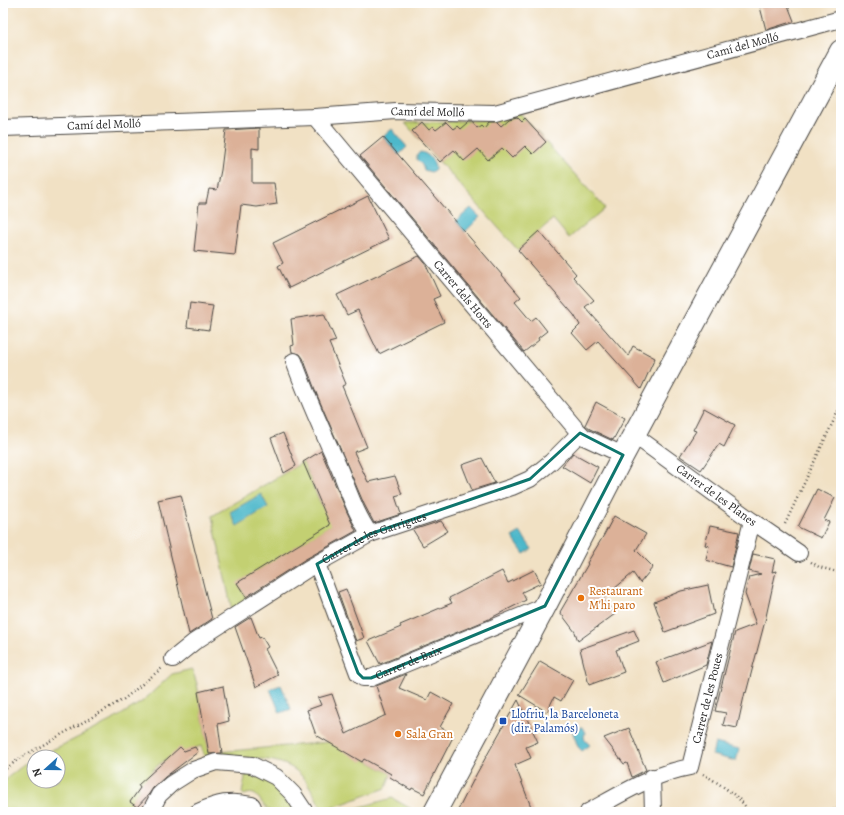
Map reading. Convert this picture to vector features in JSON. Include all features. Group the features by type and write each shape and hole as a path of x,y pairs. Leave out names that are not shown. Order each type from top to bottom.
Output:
{"main road":[{"path":"435,812 545,606 623,455 841,52"}],"street":[{"name":"Camí del Molló","path":"3,128 315,117 396,111 495,113 841,19"},
{"name":"Carrer dels Horts","path":"315,117 580,433 584,437 623,455"},
{"path":"294,361 318,423 361,522 370,534"},
{"name":"Carrer de les Garrigues","path":"173,659 194,642 317,564 370,534 512,487 530,479 551,462 580,433"},
{"name":"Carrer de les Planes","path":"634,435 752,521 799,553"},
{"name":"Carrer de les Poues","path":"690,767 752,521"},
{"name":"Carrer de Baix","path":"317,564 358,673 363,678 371,678 545,606"},
{"path":"150,812 159,795 171,784 193,770 216,762 237,763 252,766 276,777 293,794 305,812"},
{"path":"588,812 652,777 690,767"},
{"path":"652,777 653,812"},
{"path":"198,812 216,804 240,802 252,805 253,808 246,810"}],"path":[{"path":"778,539 841,405"},
{"path":"799,553 819,567 841,573"},
{"path":"3,771 20,758 124,699 173,659"},
{"path":"690,767 735,795 748,809 748,812"},
{"path":"830,812 841,806"}],"highlighted area":[{"path":"580,433 623,455 545,606 371,678 363,678 358,673 317,564 370,534 530,479"}],"green space":[{"path":"520,113 605,208 569,238 553,219 518,250 405,123 488,120"},
{"path":"303,462 321,505 347,515 238,583 248,601 232,611 212,516"},
{"path":"192,669 197,684 209,753 329,742 391,774 386,788 323,811 307,782 291,767 268,760 243,758 207,759 201,746 165,760 153,770 139,790 131,812 11,812 3,808 3,784 7,778 26,763 26,789 66,789 66,749 54,749 116,718 143,701 172,674"},
{"path":"246,772 265,779 286,796 297,812 274,812 267,809 259,798 253,794 249,793 244,795 242,793"},
{"path":"392,798 413,810 412,812 343,812"}],"water":[{"path":"392,129 407,147 399,155 383,137"},
{"path":"421,152 427,154 433,161 435,169 431,172 424,170 422,165 417,160 417,154"},
{"path":"471,208 480,217 465,232 456,221"},
{"path":"261,494 268,507 237,526 230,512"},
{"path":"520,532 532,549 524,554 512,537"},
{"path":"281,685 291,709 280,713 270,689"},
{"path":"580,727 582,727 585,733 585,740 590,745 582,751 578,747 573,733 574,728 579,731"},
{"path":"715,743 739,749 736,761 712,755"}],"building":[{"path":"759,3 787,3 794,21 766,30"},
{"path":"517,117 522,122 525,119 546,142 533,154 525,146 512,158 502,148 488,160 478,149 464,161 454,150 440,162 412,131 422,122 429,130 433,127 436,130 446,122 453,129 457,126 460,129 468,122 472,122 477,128 481,125 484,128 489,122 497,122 501,126 509,119"},
{"path":"259,128 259,149 252,148 252,183 274,183 277,204 257,207 241,205 235,255 194,251 199,203 206,203 209,189 217,190 226,130"},
{"path":"383,137 521,297 515,302 531,321 536,317 547,331 538,338 539,340 524,352 360,156"},
{"path":"368,196 389,239 289,288 278,266 283,263 273,243"},
{"path":"539,231 576,274 573,277 594,300 585,307 628,356 633,346 655,358 641,389 598,341 587,350 572,333 580,325 574,315 518,250"},
{"path":"419,256 425,263 440,296 433,299 444,322 379,354 358,310 347,315 337,295"},
{"path":"190,303 213,306 209,330 187,327"},
{"path":"324,314 336,341 329,343 346,384 342,386 367,447 354,452 368,482 395,476 402,494 395,496 401,514 374,523 364,504 317,395 303,358 300,354 292,352 291,346 294,345 291,319"},
{"path":"596,402 625,418 613,440 585,425"},
{"path":"704,408 735,425 724,447 719,444 701,470 680,456 696,431 693,430"},
{"path":"283,433 296,466 284,473 271,438"},
{"path":"321,451 356,531 304,560 246,597 237,583 330,525 303,462"},
{"path":"573,453 598,467 590,483 562,466"},
{"path":"482,458 495,483 472,490 462,465"},
{"path":"817,489 835,498 824,520 829,522 821,538 798,527"},
{"path":"181,495 212,619 189,634 158,500"},
{"path":"614,516 646,534 636,550 653,567 640,583 633,573 602,599 615,614 578,641 575,632 560,612"},
{"path":"441,521 448,531 423,546 413,530"},
{"path":"710,526 739,532 731,567 706,560 709,546 705,545"},
{"path":"753,554 775,559 772,572 776,571 765,621 746,693 745,692 737,728 723,725 726,713 715,711 735,632 756,624 745,594 749,577 761,574 749,571"},
{"path":"534,570 541,583 522,592 526,600 487,620 380,664 368,641 401,627 400,625 452,603 449,598 502,571 508,583"},
{"path":"708,585 714,614 665,632 654,602 681,591"},
{"path":"346,589 364,638 356,641 338,592"},
{"path":"251,617 259,638 262,637 268,647 265,649 278,675 256,687 235,627"},
{"path":"634,630 639,641 616,650 624,672 589,685 580,649"},
{"path":"712,641 706,665 664,683 656,662"},
{"path":"540,661 573,680 561,701 554,697 547,712 519,695"},
{"path":"406,674 399,688 427,700 431,692 453,704 440,727 454,735 424,794 412,788 411,790 390,777 391,774 364,759 362,762 316,735 307,710 321,705 318,698 332,694 346,734 386,715 376,686"},
{"path":"223,686 229,721 218,724 222,753 209,754 198,692"},
{"path":"518,700 538,742 526,747 531,758 515,765 533,812 457,812 477,773"},
{"path":"629,728 646,770 632,777 627,763 624,764 604,738"},
{"path":"180,747 184,751 195,747 198,752 165,777 153,788 137,807 130,802 140,788 138,785"}],"place":[{"name":"Restaurant M'hi paro","path":"581,598"},
{"name":"Llofriu, la Barceloneta (dir. Palamós)","path":"503,721"},
{"name":"Sala Gran","path":"398,734"}]}
